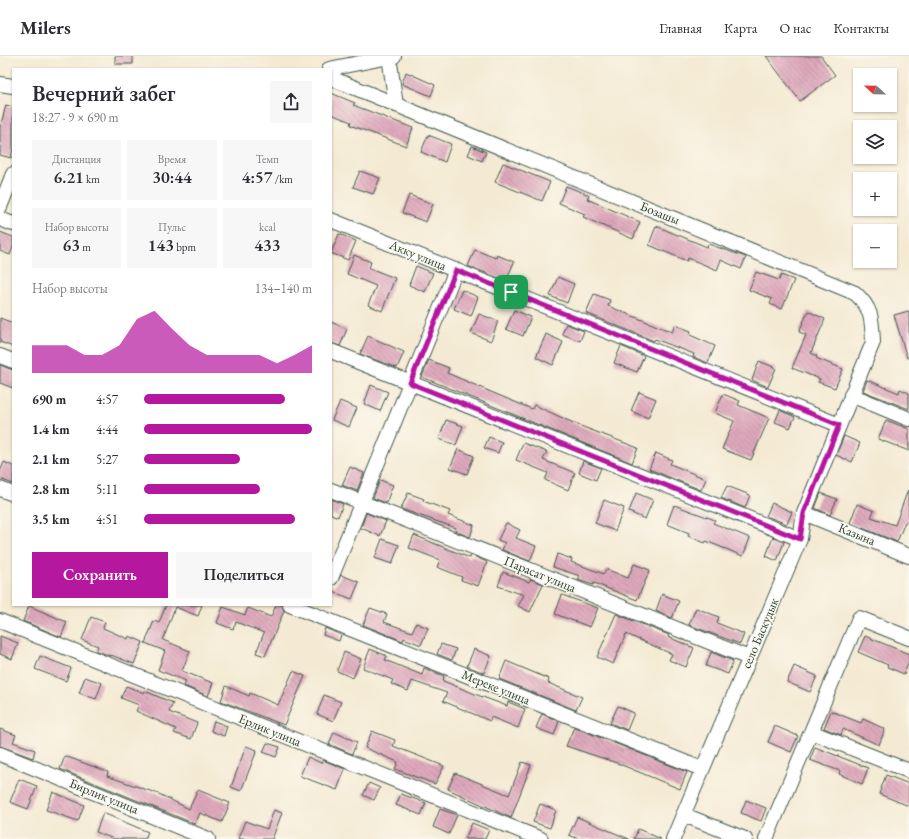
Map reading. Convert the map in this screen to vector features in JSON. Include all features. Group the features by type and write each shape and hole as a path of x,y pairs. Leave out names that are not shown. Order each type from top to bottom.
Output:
{"street":[{"path":"332,68 390,56 396,105"},
{"name":"Бозашы","path":"332,78 855,292 865,302 872,317 873,342 839,425"},
{"path":"0,84 12,86"},
{"path":"0,207 12,177"},
{"path":"0,219 12,224"},
{"name":"Акку улица","path":"332,220 839,425"},
{"path":"332,576 456,270"},
{"path":"332,351 800,539"},
{"path":"0,356 12,361"},
{"path":"851,395 909,419"},
{"name":"село Баскудык","path":"673,839 800,539 804,513 839,425"},
{"path":"0,489 12,494"},
{"name":"Парасат улица","path":"332,490 749,658"},
{"name":"Казына","path":"804,513 909,556"},
{"name":"Мереке улица","path":"296,606 318,610 702,769"},
{"path":"766,839 858,618 909,638"},
{"name":"Ерлик улица","path":"0,621 541,839"},
{"path":"811,732 909,771"},
{"name":"Бирлик улица","path":"0,754 208,839"},
{"path":"684,815 745,839"}],"building":[{"path":"115,56 133,56 133,64 115,64"},
{"path":"766,56 821,56 835,75 800,101"},
{"path":"406,72 435,85 431,96 402,84"},
{"path":"332,93 355,103 353,105 413,128 406,146 350,125 351,122 332,114"},
{"path":"6,105 12,107 11,158 0,155 0,128"},
{"path":"428,135 451,144 445,162 421,152"},
{"path":"472,146 486,152 482,161 468,155"},
{"path":"503,163 550,182 542,201 495,182"},
{"path":"360,171 380,178 373,194 353,187"},
{"path":"566,186 589,195 587,199 640,222 633,239 583,217 585,214 559,203"},
{"path":"409,195 433,204 426,222 402,213"},
{"path":"656,226 707,247 708,244 746,257 741,269 721,260 717,270 688,258 687,261 649,245"},
{"path":"0,232 12,237 12,250 10,255 0,251"},
{"path":"339,234 356,241 348,260 332,253"},
{"path":"475,250 496,258 497,255 514,262 506,281 468,266"},
{"path":"354,255 371,262 369,268 395,278 382,311 368,305 376,286 347,274"},
{"path":"416,266 433,273 425,292 409,285"},
{"path":"756,272 779,280 781,275 794,280 782,309 770,304 772,299 749,290"},
{"path":"558,277 574,284 567,303 550,296"},
{"path":"462,290 478,297 471,316 454,309"},
{"path":"594,294 610,300 608,306 672,332 675,325 691,331 690,335 715,346 708,363 693,357 694,354 655,339 654,341 586,313"},
{"path":"514,310 531,317 523,336 506,329"},
{"path":"808,311 825,319 811,353 817,356 816,358 843,369 835,388 818,382 820,379 792,368 806,335 799,332"},
{"path":"909,311 909,358 907,358 894,315"},
{"path":"479,314 498,321 491,341 471,333"},
{"path":"0,318 12,323 12,347 0,342"},
{"path":"332,322 347,329 340,346 332,343"},
{"path":"566,324 584,331 580,341 562,334"},
{"path":"546,334 563,342 553,365 536,357"},
{"path":"368,336 404,352 397,368 360,354"},
{"path":"621,346 644,356 637,372 614,363"},
{"path":"429,360 449,368 447,373 498,395 532,409 534,405 578,425 638,448 632,463 422,377"},
{"path":"759,361 776,368 768,387 752,380"},
{"path":"0,365 12,370 12,388 0,383"},
{"path":"867,380 899,393 900,389 909,393 909,409 863,391"},
{"path":"371,385 388,392 380,411 364,404"},
{"path":"639,392 656,399 648,418 631,411"},
{"path":"723,394 740,401 738,405 769,418 751,460 722,449 734,421 715,413"},
{"path":"340,401 357,408 349,427 332,420"},
{"path":"780,410 795,417 790,428 775,422"},
{"path":"446,420 463,426 456,445 439,439"},
{"path":"886,420 909,429 909,451 878,439"},
{"path":"844,436 860,443 852,462 836,455"},
{"path":"489,437 502,442 498,453 484,448"},
{"path":"523,443 547,452 543,460 575,473 568,490 545,480 548,473 516,460"},
{"path":"458,449 474,456 467,474 450,468"},
{"path":"656,453 672,460 670,464 706,479 701,490 649,469"},
{"path":"583,461 601,468 596,480 579,473"},
{"path":"4,462 12,466 12,484 0,479 0,472"},
{"path":"350,467 364,473 357,491 342,485"},
{"path":"380,480 393,485 386,503 373,498"},
{"path":"727,486 750,495 745,508 721,498"},
{"path":"908,490 909,523 905,522 897,542 850,523 857,504 874,511 871,517 895,525"},
{"path":"408,493 424,499 423,501 450,511 448,515 474,525 470,537 455,531 456,528 401,509"},
{"path":"636,493 653,500 645,519 629,512"},
{"path":"821,493 837,499 830,515 815,508"},
{"path":"332,499 343,504 338,517 332,514"},
{"path":"604,500 624,508 615,531 595,523"},
{"path":"772,503 792,512 787,524 766,516"},
{"path":"674,505 715,520 713,523 750,538 743,556 706,541 705,543 688,536 689,533 667,524"},
{"path":"366,513 386,521 380,536 361,528"},
{"path":"506,523 520,530 516,538 536,546 530,561 502,550 505,543 498,540"},
{"path":"414,535 470,558 471,555 487,562 478,586 461,580 462,577 437,567 440,560 409,548"},
{"path":"773,537 784,542 777,561 766,556"},
{"path":"382,539 399,545 392,564 375,558"},
{"path":"557,554 572,559 571,562 604,574 606,569 628,578 634,564 650,570 637,600 594,583 593,585 578,580 580,576 553,567"},
{"path":"503,572 529,582 531,579 543,584 530,612 518,606 524,595 498,586"},
{"path":"341,575 359,582 352,599 332,591 332,586 336,584"},
{"path":"662,594 679,601 672,618 656,611"},
{"path":"562,595 598,608 590,627 555,614"},
{"path":"29,606 67,622 61,637 23,621"},
{"path":"166,606 202,606 198,616 175,607 163,640 190,651 182,671 213,683 208,696 184,686 186,681 158,670 165,651 145,643 154,621 159,623"},
{"path":"276,606 282,606 284,611 265,656 256,653 264,633 236,622 233,629 217,623 223,607 245,615 248,608 271,617"},
{"path":"370,608 387,614 384,622 412,632 416,623 428,628 421,645 404,638 403,641 363,625"},
{"path":"696,608 719,617 717,623 744,634 740,644 689,625"},
{"path":"616,614 669,635 668,637 694,648 686,667 669,660 672,654 626,634 613,664 597,657"},
{"path":"91,617 105,622 103,628 128,639 129,636 143,642 134,664 96,651 98,646 82,640"},
{"path":"325,628 341,635 339,641 323,635"},
{"path":"0,636 18,643 12,659 0,654"},
{"path":"865,636 909,654 909,661 904,674 887,667 888,665 858,652"},
{"path":"441,644 456,649 452,660 437,654"},
{"path":"370,649 387,656 385,660 422,675 424,668 444,676 443,681 507,706 508,702 525,709 518,728 491,717 490,721 443,701 447,693 412,681 408,691 391,684 393,680 363,668"},
{"path":"474,649 491,656 484,673 467,666"},
{"path":"344,652 361,659 353,678 337,671"},
{"path":"711,652 733,661 728,674 706,666"},
{"path":"40,656 71,668 66,681 35,669"},
{"path":"506,661 549,679 548,683 582,697 576,710 499,679"},
{"path":"794,666 817,676 810,692 787,682"},
{"path":"293,671 305,676 284,725 221,701 226,686 249,696 250,693 278,705"},
{"path":"85,677 102,683 96,699 79,693"},
{"path":"126,686 144,693 145,691 173,703 169,712 197,723 191,739 174,733 176,729 136,711 139,705 121,698"},
{"path":"324,695 341,702 333,721 317,714"},
{"path":"618,706 634,713 627,730 610,723"},
{"path":"831,711 861,723 863,719 885,729 879,745 843,729 841,735 824,728"},
{"path":"542,714 559,721 554,735 536,728"},
{"path":"214,721 227,726 224,736 211,731"},
{"path":"775,726 798,736 791,752 768,742"},
{"path":"574,727 687,772 680,789 617,763 566,746"},
{"path":"0,729 16,735 13,742 35,750 33,758 0,746"},
{"path":"372,731 395,740 393,746 444,766 435,784 395,769 398,762 365,748"},
{"path":"334,732 357,742 352,754 329,744"},
{"path":"267,743 280,747 276,757 263,752"},
{"path":"246,746 257,750 241,791 231,787"},
{"path":"815,747 868,768 862,784 839,774 840,771 810,760"},
{"path":"65,756 108,772 107,776 159,794 189,809 198,790 230,803 222,822 200,813 195,824 60,769"},
{"path":"308,757 321,763 323,760 345,769 337,790 300,776"},
{"path":"522,762 531,765 511,818 448,789 455,773 509,795"},
{"path":"886,775 909,784 909,806 879,794"},
{"path":"19,779 37,786 28,809 10,802"},
{"path":"369,783 380,788 374,800 363,795"},
{"path":"53,792 84,805 78,821 46,810"},
{"path":"401,794 426,803 421,815 396,805"},
{"path":"746,800 766,808 761,821 741,813"},
{"path":"540,804 556,810 550,828 533,822"},
{"path":"440,809 457,815 449,834 433,827"},
{"path":"274,810 282,813 272,839 238,839 245,821 267,829"},
{"path":"103,813 148,832 145,839 114,839 96,832"},
{"path":"577,817 629,839 579,839 569,835"},
{"path":"472,823 489,830 485,839 465,839"},
{"path":"638,829 661,839 634,839"}],"route":[{"path":"456,270 511,292 839,425 804,513 802,522 803,528 800,539 410,383 456,270"}]}
